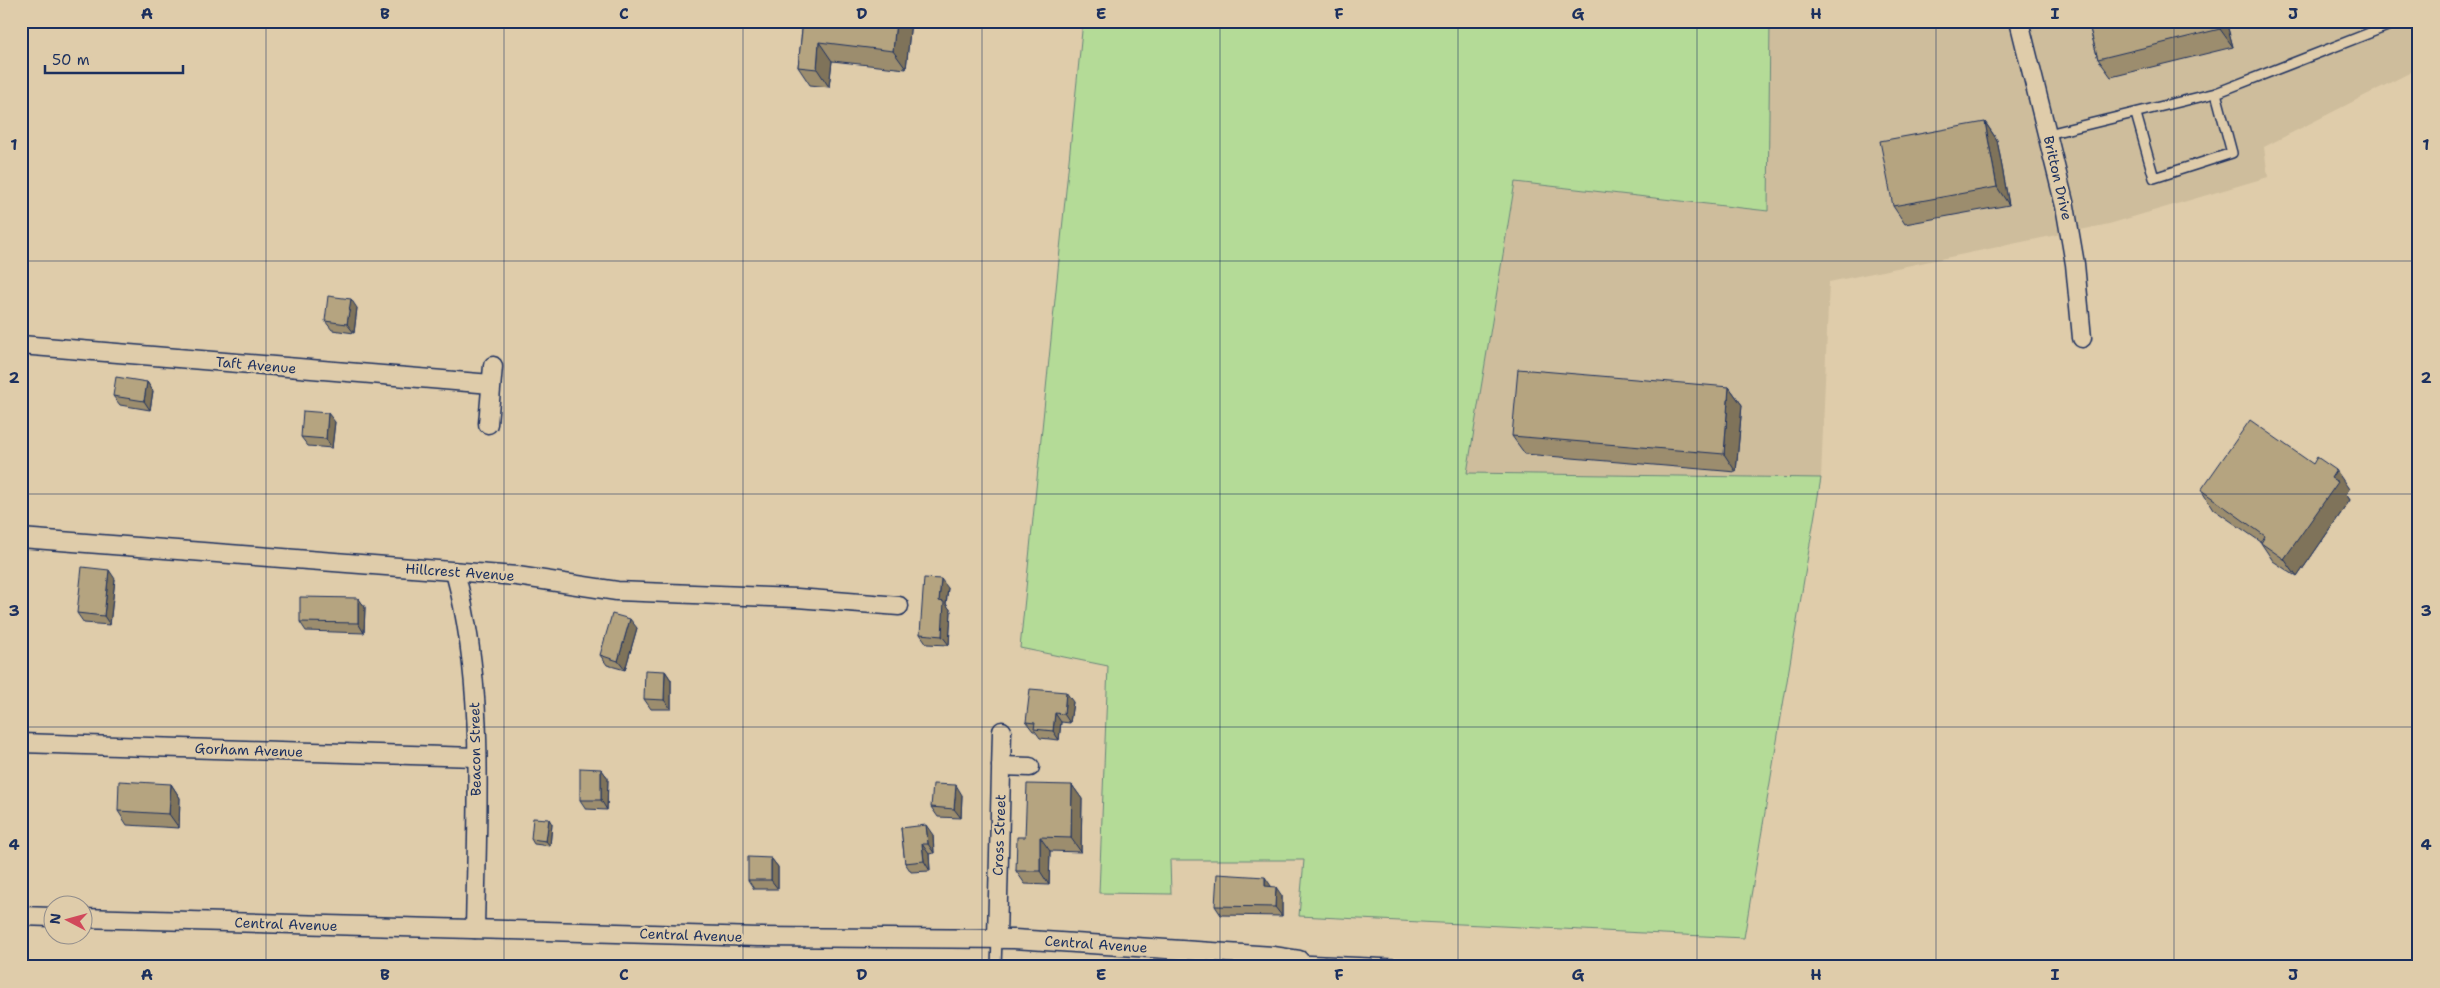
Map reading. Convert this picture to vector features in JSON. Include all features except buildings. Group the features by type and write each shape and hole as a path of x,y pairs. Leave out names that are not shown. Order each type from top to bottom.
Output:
{"street":[{"name":"Britton Drive","path":"2019,21 2071,235 2082,338"},
{"name":"Taft Avenue","path":"21,345 491,384"},
{"path":"488,424 493,366"},
{"name":"Hillcrest Avenue","path":"21,538 536,578 617,591 797,598 899,606"},
{"name":"Beacon Street","path":"455,572 469,632 476,757 475,929"},
{"name":"Cross Street","path":"997,938 1002,732"},
{"name":"Gorham Avenue","path":"21,743 476,757"},
{"path":"1001,766 1030,767"},
{"path":"21,916 42,917"},
{"name":"Central Avenue","path":"92,918 800,938 997,938 1273,956 1299,960"}],"lane":[{"path":"2048,134 2216,93 2390,25"},
{"path":"2136,114 2154,178 2232,153 2216,93"},
{"path":"996,967 997,938"},
{"path":"1299,960 1394,964 1396,967"}],"shaded area":[{"path":"1770,21 2418,21 2419,68 2264,147 2268,177 2109,224 1829,282 1821,478 1467,473 1515,182 1767,211"}],"green space":[{"path":"1083,21 1770,21 1768,211 1515,182 1467,473 1821,478 1744,938 1299,916 1304,860 1170,860 1171,894 1099,893 1108,666 1020,648"}]}
